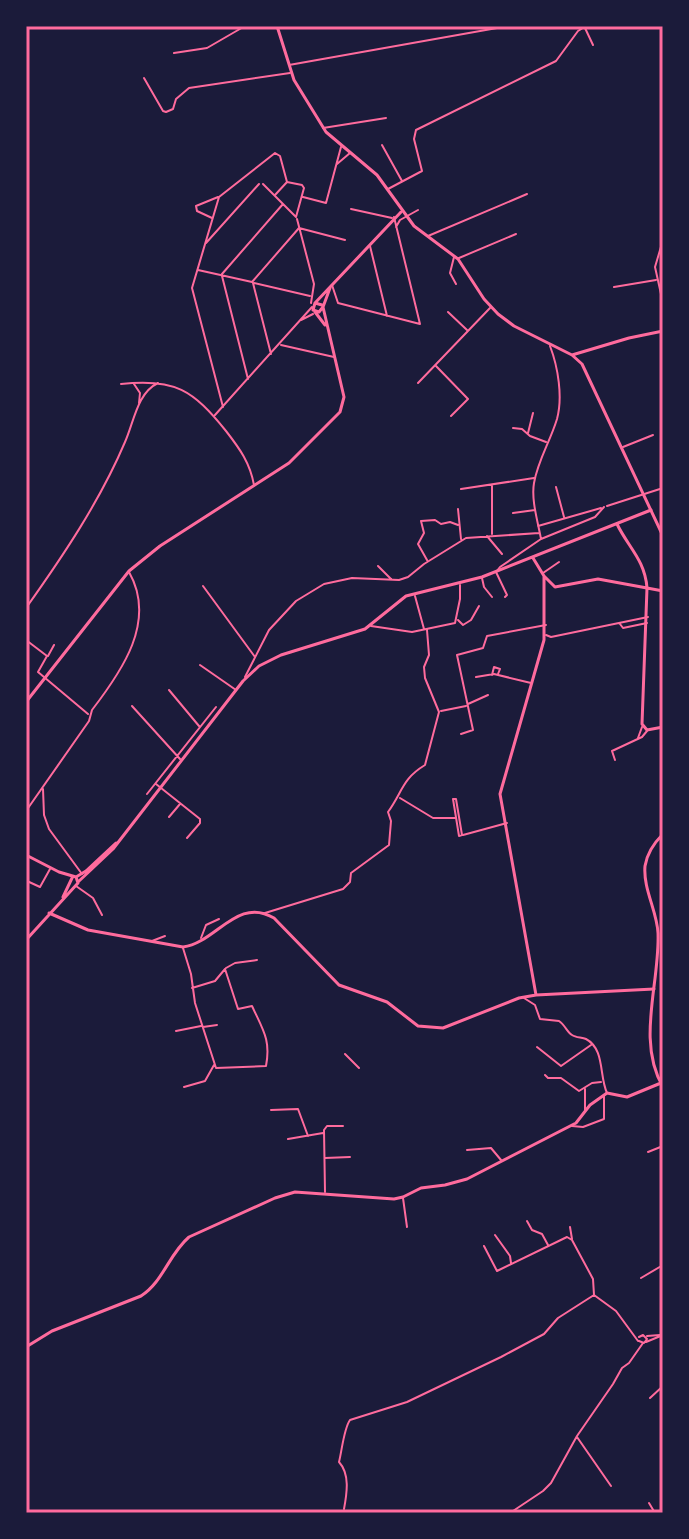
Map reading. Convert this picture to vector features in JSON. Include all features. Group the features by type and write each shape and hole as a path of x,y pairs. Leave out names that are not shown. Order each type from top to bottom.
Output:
{"street":[{"path":"174,53 207,48 245,26"},
{"path":"277,26 291,73 324,130 377,175 405,217 426,237 456,258 504,320 572,355 585,370 663,536"},
{"path":"387,189 422,171 414,139 416,130 556,61 585,26 593,45"},
{"path":"288,65 497,28"},
{"path":"144,78 166,112 173,109 176,99 189,88 291,73"},
{"path":"324,130 386,118"},
{"path":"382,145 403,182"},
{"path":"303,198 326,203 342,146"},
{"path":"213,219 197,211 196,206 219,197 275,153 280,156 287,180"},
{"path":"334,169 351,153"},
{"path":"274,194 287,180"},
{"path":"287,180 304,188 297,218 314,284 311,296 314,308 327,328"},
{"path":"205,244 261,184 297,218"},
{"path":"426,237 527,194"},
{"path":"219,197 192,288 223,407"},
{"path":"222,275 282,204"},
{"path":"351,209 393,218"},
{"path":"396,228 405,217 418,210"},
{"path":"300,321 401,212"},
{"path":"331,286 338,303 420,324 393,218"},
{"path":"299,228 345,240"},
{"path":"252,283 299,228"},
{"path":"208,234 213,236"},
{"path":"456,284 450,273 456,258 516,234"},
{"path":"663,240 655,267 663,303"},
{"path":"369,244 387,316"},
{"path":"197,269 311,296"},
{"path":"222,275 248,379"},
{"path":"614,287 658,279"},
{"path":"252,283 271,355"},
{"path":"26,702 129,571 160,546 296,457 340,412 344,397 323,307 331,286"},
{"path":"214,416 300,321 319,303 323,307"},
{"path":"314,308 323,307"},
{"path":"418,383 491,307"},
{"path":"448,312 468,331"},
{"path":"572,355 663,331"},
{"path":"541,539 533,486 540,457 559,410 557,368 549,344"},
{"path":"280,345 334,357"},
{"path":"553,354 558,348"},
{"path":"435,365 468,399 451,416"},
{"path":"132,383 142,393"},
{"path":"26,608 100,494 138,409 145,383"},
{"path":"121,384 158,383 190,393 214,416 247,460 254,486"},
{"path":"142,393 158,383"},
{"path":"528,435 533,413"},
{"path":"513,428 522,429 547,443"},
{"path":"622,448 653,435"},
{"path":"461,489 535,478"},
{"path":"492,484 492,534"},
{"path":"556,487 566,529"},
{"path":"538,526 663,488"},
{"path":"496,572 511,557 541,539 595,517 604,507"},
{"path":"458,509 461,540"},
{"path":"513,513 536,510"},
{"path":"243,681 259,666 281,655 361,631 396,603 414,594 482,577 651,510"},
{"path":"427,562 418,544 424,533 421,521 435,520 441,524 450,522 458,525"},
{"path":"615,760 612,751 637,739 645,728 648,617 646,574 639,557 617,524"},
{"path":"74,881 121,838 161,788 237,691 269,630 296,601 324,584 342,579 392,580 408,577 461,540 492,534 539,533"},
{"path":"486,535 502,554"},
{"path":"533,558 555,587"},
{"path":"536,995 500,794 545,634 544,575 559,562"},
{"path":"378,566 392,580"},
{"path":"26,811 129,654 141,602 129,571"},
{"path":"496,572 507,595 505,597"},
{"path":"482,577 484,587 492,597"},
{"path":"544,588 598,579 663,591"},
{"path":"370,625 395,631 426,630 452,624 457,620 460,583"},
{"path":"203,586 256,658"},
{"path":"49,913 88,930 182,947 195,944 232,918 250,912 265,913 322,897 347,886 351,873 389,845 388,812 399,797 407,777 425,765 439,712 425,678 424,667 429,655 426,630 414,594"},
{"path":"457,620 463,625 471,620 479,606"},
{"path":"545,634 551,637 648,617"},
{"path":"618,624 623,628 647,623"},
{"path":"461,734 473,730 457,655 483,648 487,636 546,625"},
{"path":"26,640 47,656"},
{"path":"54,645 38,672 90,716"},
{"path":"200,665 237,691"},
{"path":"492,675 494,667 500,669 498,675"},
{"path":"476,677 498,675 532,683"},
{"path":"169,690 200,727"},
{"path":"439,712 467,705 488,695"},
{"path":"132,706 181,759"},
{"path":"147,794 216,707"},
{"path":"645,728 663,727"},
{"path":"155,783 200,821 187,838"},
{"path":"43,788 44,815 49,829 82,874"},
{"path":"399,797 433,818 457,818 459,836 507,823"},
{"path":"169,817 181,803"},
{"path":"26,1347 52,1331 134,1300 147,1292 181,1244 193,1235 285,1194 302,1191 403,1197 421,1188 467,1179 571,1126 606,1094 630,1096 662,1085 655,1071 651,1047 658,934 646,878 648,854 663,834"},
{"path":"26,940 74,881 121,838"},
{"path":"26,855 74,881 93,898 102,915"},
{"path":"27,880 40,887 51,868"},
{"path":"265,913 339,985 387,1002 409,1021 423,1028 449,1026 524,997 654,989"},
{"path":"201,940 206,925 219,919"},
{"path":"151,942 165,936"},
{"path":"182,947 216,1068 262,1068 266,1066 269,1050 266,1036 252,1006 238,1009 225,969"},
{"path":"192,988 215,981 235,963 257,960"},
{"path":"524,997 535,1005 540,1019 559,1021 572,1035 585,1038 592,1044 600,1060 606,1094 604,1119 583,1127 571,1126"},
{"path":"176,1031 217,1025"},
{"path":"537,1047 561,1066 592,1044"},
{"path":"345,1054 359,1068"},
{"path":"184,1087 207,1079 211,1065 215,1064"},
{"path":"545,1075 561,1078 579,1091 592,1083 602,1082"},
{"path":"585,1088 585,1112"},
{"path":"271,1110 298,1109 308,1136"},
{"path":"325,1192 324,1133 326,1126 343,1126"},
{"path":"288,1139 324,1133"},
{"path":"648,1152 663,1146"},
{"path":"467,1150 491,1148 502,1161"},
{"path":"324,1158 350,1157"},
{"path":"403,1197 407,1227"},
{"path":"527,1221 532,1230 542,1234 548,1246"},
{"path":"570,1227 572,1240 593,1279 594,1295"},
{"path":"495,1235 510,1256 511,1264"},
{"path":"484,1246 497,1271 567,1237 572,1240"},
{"path":"641,1278 663,1265"},
{"path":"594,1295 616,1311 641,1342"},
{"path":"344,1509 347,1491 345,1469 339,1462 345,1427 350,1420 407,1402 501,1357 544,1334 558,1318 594,1295"},
{"path":"631,1328 644,1335 662,1335"},
{"path":"510,1513 547,1488 577,1436 622,1368 629,1363 644,1335"},
{"path":"641,1342 644,1335"},
{"path":"641,1342 662,1335"},
{"path":"650,1398 663,1386"},
{"path":"577,1436 611,1486"},
{"path":"649,1503 655,1513"}]}
